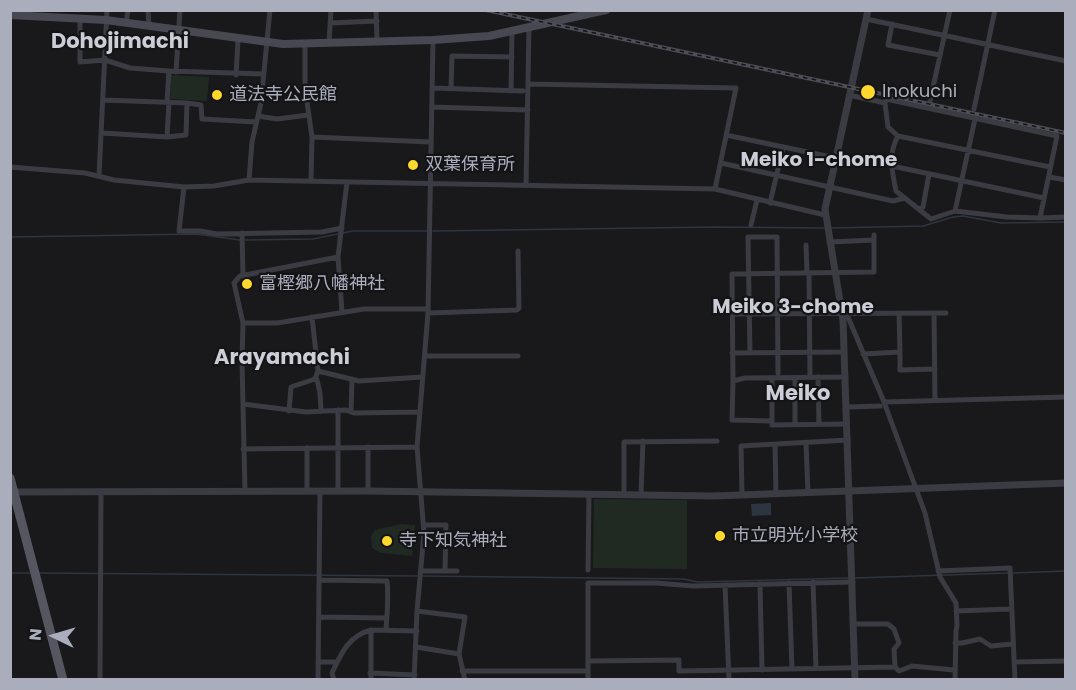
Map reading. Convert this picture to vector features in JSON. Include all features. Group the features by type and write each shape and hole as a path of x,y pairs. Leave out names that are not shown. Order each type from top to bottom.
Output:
{"main road":[{"path":"10,15 44,14 106,20 267,43 329,43 489,36 606,10"},
{"path":"10,478 63,680"}],"street":[{"path":"99,176 107,10"},
{"path":"126,23 128,10"},
{"path":"148,10 149,27"},
{"path":"176,72 180,10"},
{"path":"249,180 251,150 261,103 270,10"},
{"path":"329,43 331,10"},
{"path":"376,10 377,41"},
{"path":"855,680 843,310 825,215 868,10"},
{"path":"930,101 950,10"},
{"path":"974,109 995,10"},
{"path":"80,18 80,62 105,60 130,68 264,75"},
{"path":"866,19 1065,61"},
{"path":"330,23 377,21"},
{"path":"892,24 888,45 940,55"},
{"path":"526,185 529,28"},
{"path":"511,91 512,32"},
{"path":"236,75 238,40"},
{"path":"371,630 370,676 414,677 424,525 417,447 428,311 433,40"},
{"path":"305,43 305,88 312,137 310,180"},
{"path":"451,89 452,56 512,57"},
{"path":"167,137 169,71"},
{"path":"528,84 736,88 715,189"},
{"path":"433,88 523,91"},
{"path":"849,95 885,103"},
{"path":"1040,218 1057,136 886,99 888,127 898,136 1050,167"},
{"path":"104,100 201,105 202,118 278,119 308,115"},
{"path":"102,133 167,137 186,135 188,103"},
{"path":"432,107 528,110"},
{"path":"956,211 975,118"},
{"path":"726,135 836,158"},
{"path":"898,136 892,147 896,191 931,219 956,211 1007,218 1065,217"},
{"path":"312,137 431,142"},
{"path":"770,203 783,148"},
{"path":"721,163 893,201 905,198"},
{"path":"892,166 1044,198"},
{"path":"10,167 85,172 122,181 184,187 214,186 249,180 310,180 715,189 825,215"},
{"path":"919,209 923,207 930,174"},
{"path":"1048,177 1065,180"},
{"path":"342,312 338,257 347,182"},
{"path":"184,187 179,231 217,234 341,232"},
{"path":"751,225 757,200"},
{"path":"242,234 243,276"},
{"path":"750,353 748,237 777,237 778,373"},
{"path":"829,242 874,238 874,272 732,274 732,420 772,421 772,424 848,424"},
{"path":"806,245 810,312 810,377"},
{"path":"243,323 277,323 364,309 517,310 519,308 518,251"},
{"path":"245,492 243,323 234,283 243,276 338,257"},
{"path":"843,310 864,354 916,488 925,513 939,574 956,603 955,680"},
{"path":"732,314 843,310 946,313"},
{"path":"899,313 900,370 935,369"},
{"path":"934,313 935,400"},
{"path":"312,317 318,371 315,379"},
{"path":"732,353 844,352"},
{"path":"864,354 900,352"},
{"path":"425,356 518,356"},
{"path":"318,371 359,381 423,377"},
{"path":"818,377 819,424"},
{"path":"733,381 745,378 846,377"},
{"path":"772,378 772,421"},
{"path":"795,378 795,424"},
{"path":"288,411 291,387 315,379"},
{"path":"315,379 320,393 321,411"},
{"path":"351,412 352,380"},
{"path":"847,407 935,400 1065,397"},
{"path":"243,404 288,411 420,412"},
{"path":"338,410 338,491"},
{"path":"742,495 741,446 848,440"},
{"path":"641,494 643,441"},
{"path":"624,495 624,442 717,441"},
{"path":"806,443 808,493"},
{"path":"775,445 776,494"},
{"path":"368,447 368,491"},
{"path":"243,449 417,447"},
{"path":"307,448 307,491"},
{"path":"12,492 368,491 742,495 1065,483"},
{"path":"318,680 320,491"},
{"path":"100,680 101,492"},
{"path":"588,570 589,495"},
{"path":"424,525 446,525 445,571"},
{"path":"939,574 1010,568 1010,609 1015,680"},
{"path":"421,571 458,571"},
{"path":"320,576 387,581 389,596 386,630"},
{"path":"588,680 588,583 693,586 852,579"},
{"path":"813,582 816,668"},
{"path":"789,583 792,669"},
{"path":"760,584 762,670"},
{"path":"725,585 729,680"},
{"path":"956,611 1010,609"},
{"path":"417,611 465,617 459,654 465,680"},
{"path":"319,617 387,618"},
{"path":"853,624 888,624 894,628 899,643 894,649 895,667"},
{"path":"334,680 332,674 344,646 366,631 417,631"},
{"path":"955,643 980,639 991,646 1012,644"},
{"path":"416,647 459,654"},
{"path":"588,661 679,660 679,671 855,667 895,667 899,670 912,666 954,669"},
{"path":"1014,662 1065,661"},
{"path":"318,662 337,662"},
{"path":"462,671 588,670"}],"shaded area":[{"path":"171,75 209,77 207,101 170,99"},
{"path":"594,499 687,500 687,569 593,568"},
{"path":"401,524 415,525 412,556 381,553 372,548 371,536 375,530"}],"water":[{"path":"771,503 771,515 752,516 751,504"}],"waterway":[{"path":"832,228 923,226 963,216 1001,223 1066,222"},
{"path":"433,231 714,227 824,228"},
{"path":"343,233 428,231"},
{"path":"10,237 196,234 240,240"},
{"path":"245,240 313,239 338,234"},
{"path":"1012,573 1066,571"},
{"path":"10,573 30,573"},
{"path":"38,573 417,576"},
{"path":"854,578 1008,573"},
{"path":"422,576 683,579 698,582 849,578"}],"railway":[{"path":"486,10 1066,133"}],"place":[{"name":"Inokuchi","path":"868,92"},
{"name":"道法寺公民館","path":"217,95"},
{"name":"双葉保育所","path":"413,165"},
{"name":"富樫郷八幡神社","path":"247,284"},
{"name":"市立明光小学校","path":"720,536"},
{"name":"寺下知気神社","path":"387,541"}],"district":[{"name":"Dohojimachi","path":"120,43"},
{"name":"Meiko 1-chome","path":"819,161"},
{"name":"Meiko 3-chome","path":"793,308"},
{"name":"Arayamachi","path":"282,359"},
{"name":"Meiko","path":"798,395"}]}
